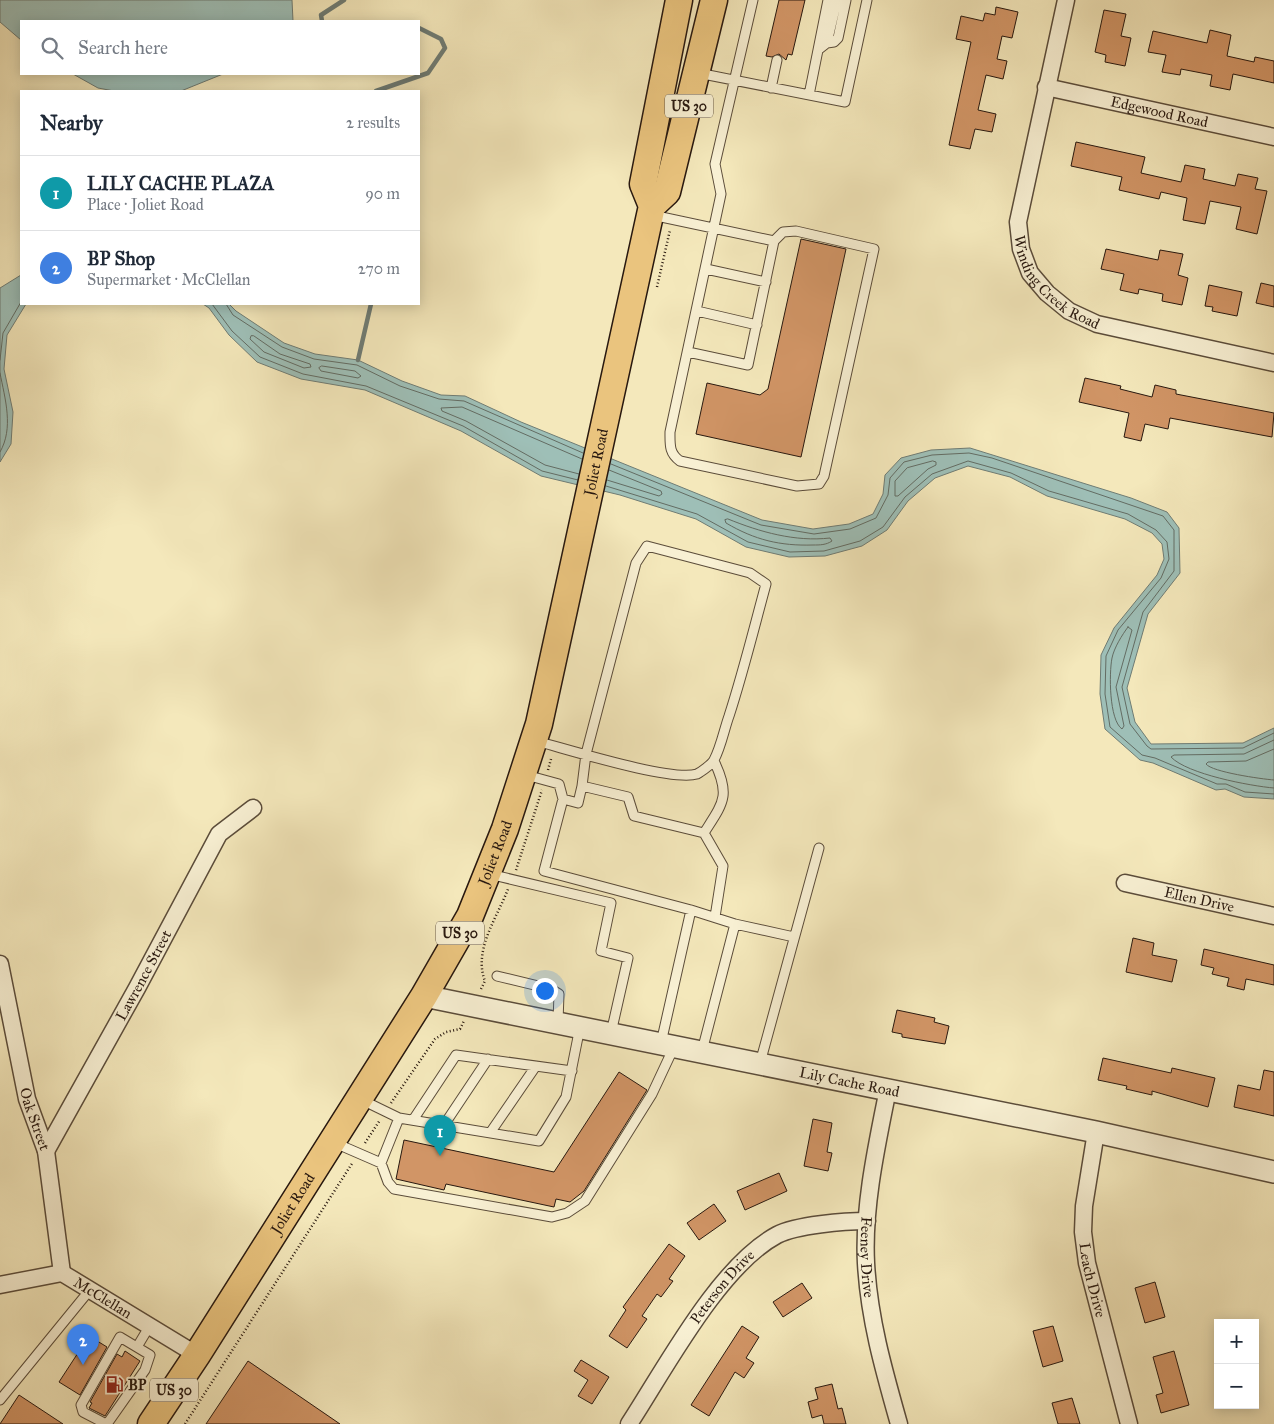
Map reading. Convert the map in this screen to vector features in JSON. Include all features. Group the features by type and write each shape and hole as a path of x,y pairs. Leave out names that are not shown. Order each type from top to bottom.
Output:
{"main road":[{"name":"US 30","path":"651,210 644,184 679,0"},
{"name":"Joliet Road","path":"151,1424 197,1355 424,996 470,916 505,829 534,741 651,210 667,192 698,72 714,0"}],"street":[{"name":"Winding Creek Road","path":"1066,0 1018,222 1021,249 1030,273 1047,294 1069,311 1097,324 1274,363"},
{"name":"Edgewood Road","path":"1046,87 1274,137"},
{"name":"Lawrence Street","path":"46,1151 137,988 219,834 252,808"},
{"name":"Ellen Drive","path":"1125,883 1274,916"},
{"name":"Oak Street","path":"0,964 27,1099 46,1151 62,1273"},
{"name":"Lily Cache Road","path":"424,996 1096,1132 1274,1172"},
{"name":"Feeney Drive","path":"888,1089 867,1221 866,1262 870,1307 878,1349 899,1424"},
{"name":"Leach Drive","path":"1096,1132 1084,1206 1086,1255 1094,1298 1129,1424"},
{"name":"Peterson Drive","path":"629,1424 712,1296 746,1259 778,1235 842,1220 867,1221"},
{"name":"McClellan","path":"0,1286 62,1273 197,1355"}],"lane":[{"path":"688,352 748,365 774,241 787,230 874,249 824,476 819,484 797,486 680,461 673,456 670,447 670,432 721,194 715,164 753,0"},
{"path":"809,95 828,0"},
{"path":"828,43 837,0"},
{"path":"818,50 838,38 846,0"},
{"path":"698,72 845,102 867,0"},
{"path":"771,88 777,60"},
{"path":"651,210 714,228 774,241"},
{"path":"706,269 766,282"},
{"path":"697,311 757,324"},
{"path":"534,741 586,754 670,774 696,774 714,761 744,669 766,584 750,573 647,546 636,563 586,754 578,803 562,799"},
{"path":"704,833 718,810 725,793 722,777 714,761"},
{"path":"523,774 559,784 562,799 544,871 715,916 735,924 794,937"},
{"path":"582,786 628,797 634,816 704,833 723,866 715,916"},
{"path":"760,1063 819,848"},
{"path":"487,873 611,903 601,951 628,958 611,1033"},
{"path":"399,1118 381,1163 388,1182 394,1189 552,1217 567,1213 584,1201 652,1094 668,1044 691,910"},
{"path":"702,1051 735,924"},
{"path":"497,976 551,989 560,994 558,1022"},
{"path":"359,1099 399,1118 539,1141 566,1097 580,1027"},
{"path":"413,1120 456,1055 572,1070"},
{"path":"444,1125 488,1059"},
{"path":"490,1133 536,1066"},
{"path":"332,1142 381,1163"},
{"path":"0,1400 89,1291"},
{"path":"137,1347 149,1327"},
{"path":"120,1337 150,1355 145,1370 106,1424 83,1412 81,1405 120,1337"}],"path":[{"path":"185,1424 427,1048 441,1033 460,1029"}],"water":[{"path":"0,0 292,0 293,20 20,20 20,39 0,22"},
{"path":"75,75 221,75 183,90 109,90 98,88"},
{"path":"20,276 20,305 25,305 7,335 4,369 13,412 11,444 0,462 0,288"},
{"path":"204,305 230,305 284,343 315,354 358,360 402,381 441,395 465,396 521,422 762,520 813,529 849,524 873,514 883,494 885,475 901,458 931,450 970,448 1131,498 1167,512 1179,528 1180,573 1148,614 1127,688 1135,722 1151,744 1243,743 1274,728 1274,799 1244,797 1225,789 1216,790 1153,763 1140,760 1105,729 1100,694 1101,655 1114,628 1157,575 1164,559 1162,544 1152,533 1125,519 1047,496 1010,477 968,466 935,478 908,501 887,530 862,546 825,556 789,557 746,547 696,519 620,495 541,476 461,431 365,390 301,379 257,362 229,335 209,308"}],"building":[{"path":"779,0 805,0 792,55 788,54 786,60 779,54 772,57 766,56"},
{"path":"996,7 1018,12 1012,38 1002,36 997,59 1007,61 1003,79 986,75 978,110 996,114 992,132 975,129 970,149 949,145 971,42 956,39 961,16 983,21 985,13 995,15"},
{"path":"1104,10 1126,14 1121,36 1131,38 1125,66 1105,62 1106,55 1095,52"},
{"path":"1210,30 1231,35 1227,56 1254,62 1255,57 1274,61 1274,83 1233,74 1230,90 1210,86 1212,75 1181,69 1180,75 1162,72 1166,55 1148,52 1153,31 1207,43"},
{"path":"1076,142 1145,157 1141,173 1181,182 1185,165 1205,169 1203,179 1235,186 1238,174 1258,178 1255,189 1267,191 1257,234 1236,229 1241,207 1210,201 1205,224 1183,220 1187,198 1161,192 1159,199 1119,190 1122,177 1071,166"},
{"path":"801,239 846,249 801,457 696,434 707,383 760,395 768,389"},
{"path":"1106,249 1158,260 1160,250 1183,254 1178,275 1188,278 1182,305 1162,301 1163,294 1139,289 1138,294 1120,290 1124,274 1101,269"},
{"path":"1261,283 1274,286 1274,307 1256,303"},
{"path":"1209,285 1242,292 1237,316 1212,311 1213,307 1205,306"},
{"path":"1085,378 1121,386 1120,389 1152,397 1155,385 1176,390 1176,394 1274,413 1272,437 1170,418 1168,429 1145,424 1141,441 1124,437 1129,413 1079,402"},
{"path":"1133,938 1154,943 1152,955 1177,960 1172,982 1126,972"},
{"path":"1204,949 1274,965 1274,985 1246,979 1244,990 1227,986 1229,978 1212,974 1214,968 1201,965"},
{"path":"897,1010 935,1018 934,1022 949,1026 945,1044 902,1037 902,1034 892,1032"},
{"path":"1103,1058 1171,1073 1172,1068 1215,1078 1208,1107 1152,1091 1152,1095 1126,1089 1127,1086 1098,1080"},
{"path":"1264,1070 1274,1072 1274,1116 1234,1107 1238,1085 1260,1090"},
{"path":"619,1072 647,1090 584,1191 570,1202 556,1199 554,1207 446,1184 444,1190 396,1179 404,1140 554,1172"},
{"path":"813,1119 832,1123 827,1152 832,1153 828,1171 804,1166"},
{"path":"779,1173 787,1191 745,1210 737,1191"},
{"path":"714,1204 726,1221 699,1240 687,1223"},
{"path":"669,1244 685,1256 669,1279 673,1281 661,1297 657,1294 642,1316 647,1319 627,1348 609,1336 626,1310 623,1307"},
{"path":"1155,1282 1165,1317 1145,1323 1135,1288"},
{"path":"802,1283 812,1298 783,1317 773,1302"},
{"path":"742,1326 759,1337 746,1358 754,1363 744,1378 735,1372 709,1416 691,1405"},
{"path":"1053,1326 1063,1361 1043,1367 1033,1331"},
{"path":"89,1336 107,1347 80,1395 59,1382"},
{"name":"BP","path":"125,1351 140,1361 105,1416 89,1408 92,1403 90,1402 117,1354 122,1357"},
{"path":"1174,1351 1189,1405 1161,1413 1156,1395 1163,1393 1153,1357"},
{"path":"581,1360 609,1377 592,1404 578,1396 588,1380 574,1371"},
{"path":"248,1361 340,1424 206,1424"},
{"path":"832,1384 838,1409 842,1408 846,1424 824,1424 822,1415 812,1418 808,1402 818,1399 815,1388"},
{"path":"19,1395 63,1424 0,1424"},
{"path":"1072,1398 1080,1424 1058,1424 1052,1403"}],"waterway":[{"path":"322,20 321,15 344,0"},
{"path":"379,90 428,73 445,48 441,39 420,28"},
{"path":"358,360 371,305"}],"place":[{"name":"LILY CACHE PLAZA","path":"440,1156"},
{"name":"BP Shop","path":"83,1365"},
{"name":"BP","path":"114,1385"}]}
